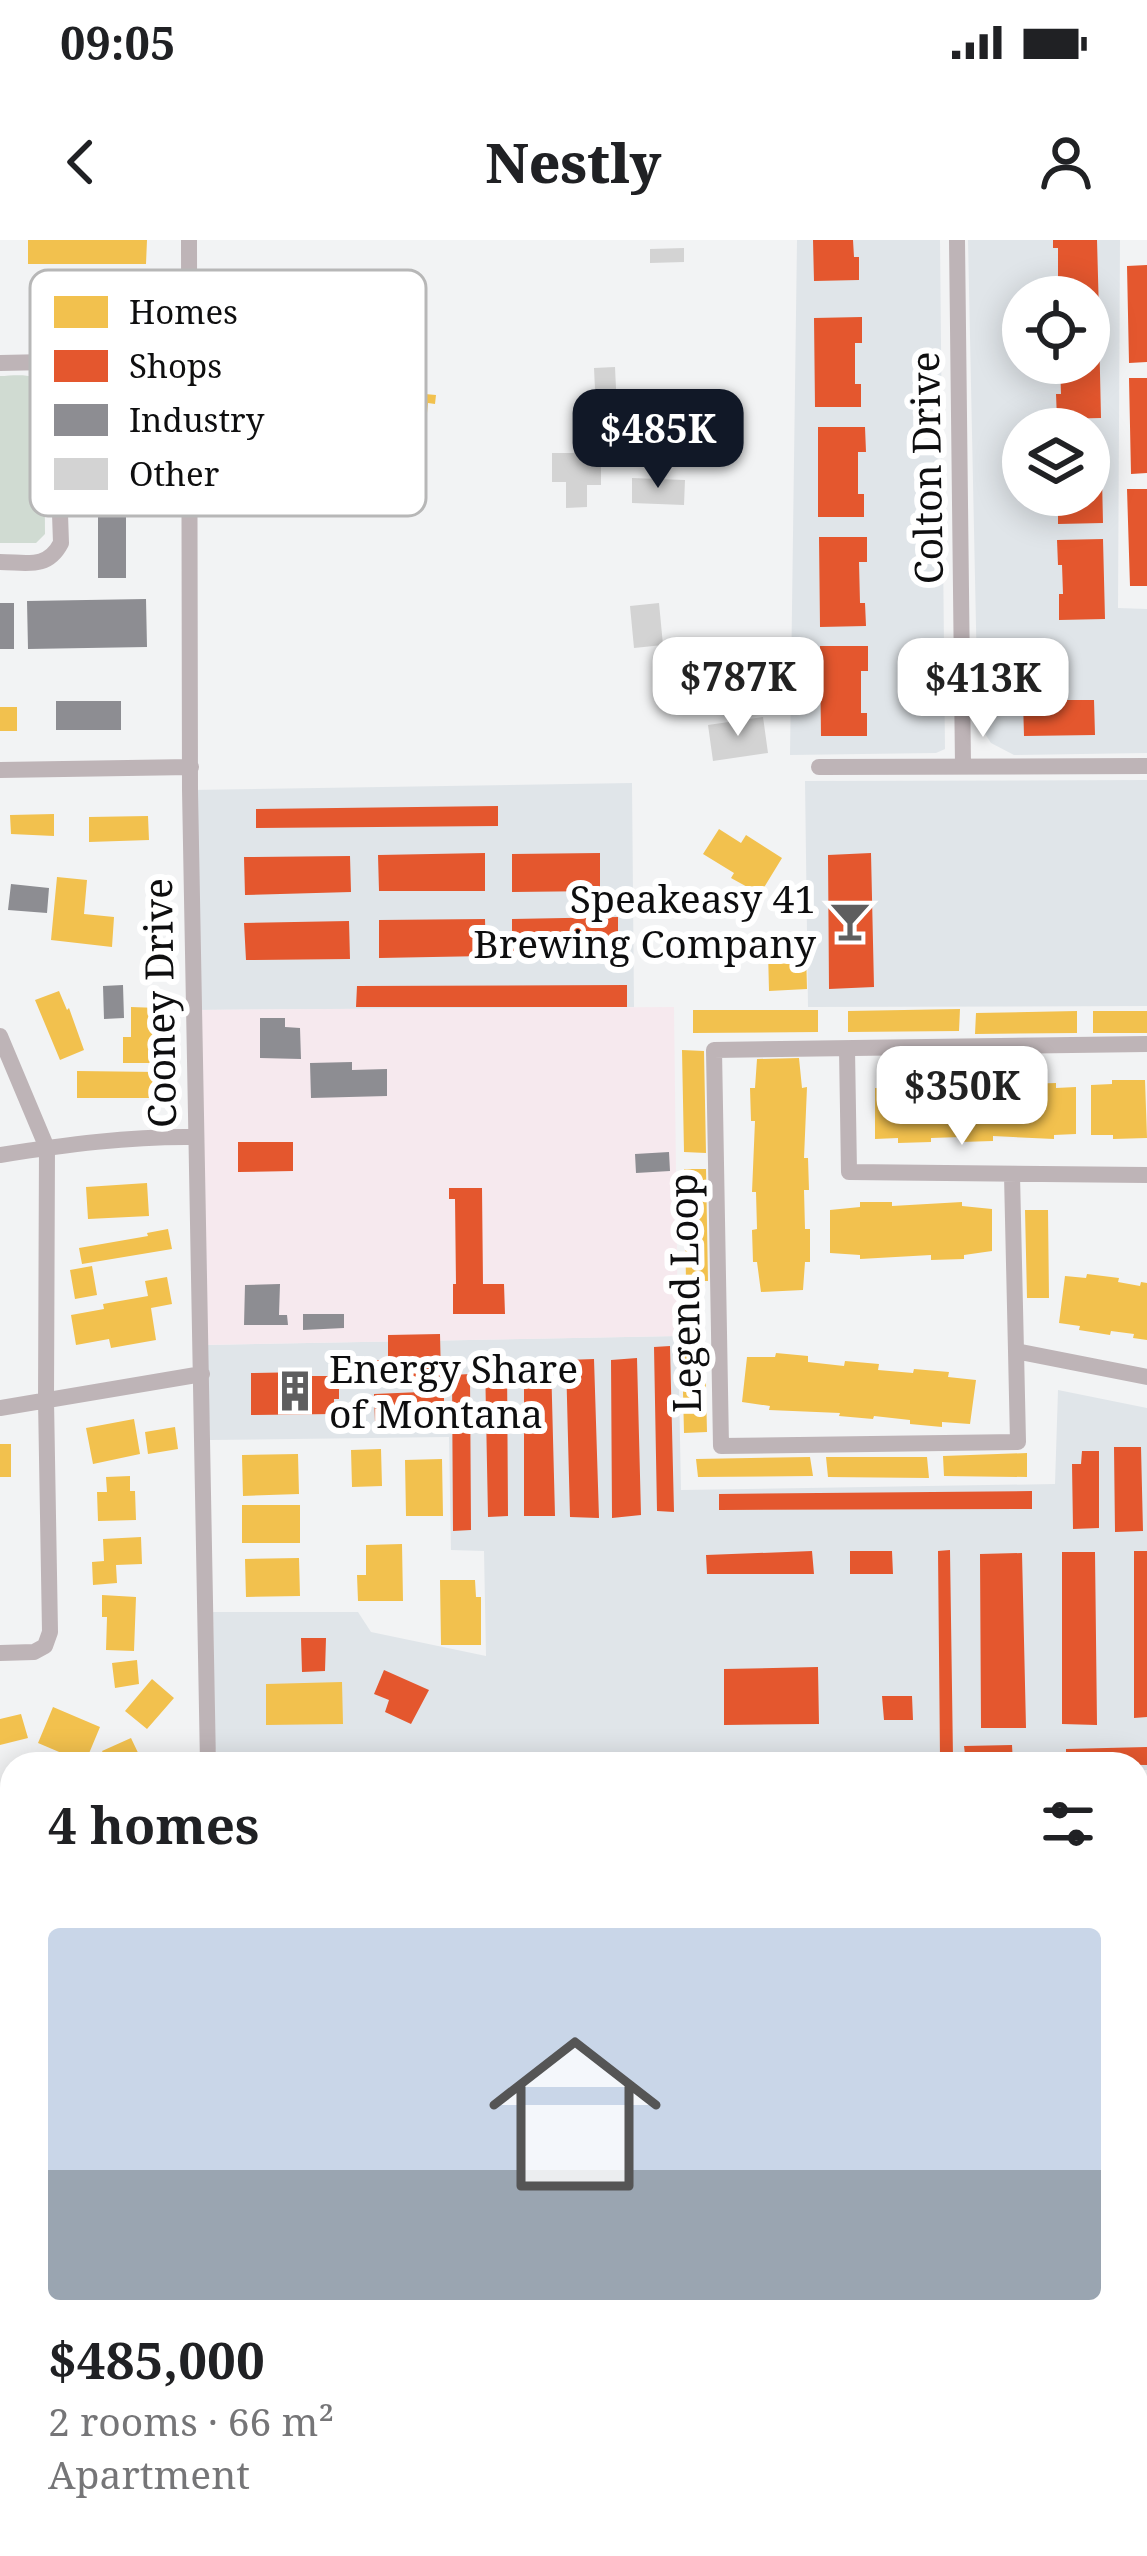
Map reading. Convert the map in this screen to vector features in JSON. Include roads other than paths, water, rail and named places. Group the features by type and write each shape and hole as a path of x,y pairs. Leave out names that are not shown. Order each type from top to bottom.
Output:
{"street":[{"name":"Colton Drive","path":"957,240 963,766"},
{"path":"0,363 30,362"},
{"path":"0,562 47,562 55,556 61,544 60,516"},
{"name":"Cooney Drive","path":"188,516 208,1752"},
{"path":"819,767 1147,766"},
{"path":"0,770 190,767"},
{"path":"0,1036 47,1148 50,1632 45,1646 34,1652 0,1653"},
{"name":"Legend Loop","path":"1016,1351 1018,1442 721,1446 714,1050 1147,1044"},
{"path":"847,1049 849,1172 1147,1175"},
{"path":"0,1155 195,1137"},
{"path":"1012,1175 1016,1351 1147,1377"},
{"path":"0,1408 202,1374"}],"place":[{"name":"Speakeasy 41 Brewing Company","path":"850,921"},
{"name":"Energy Share of Montana","path":"295,1391"}]}
